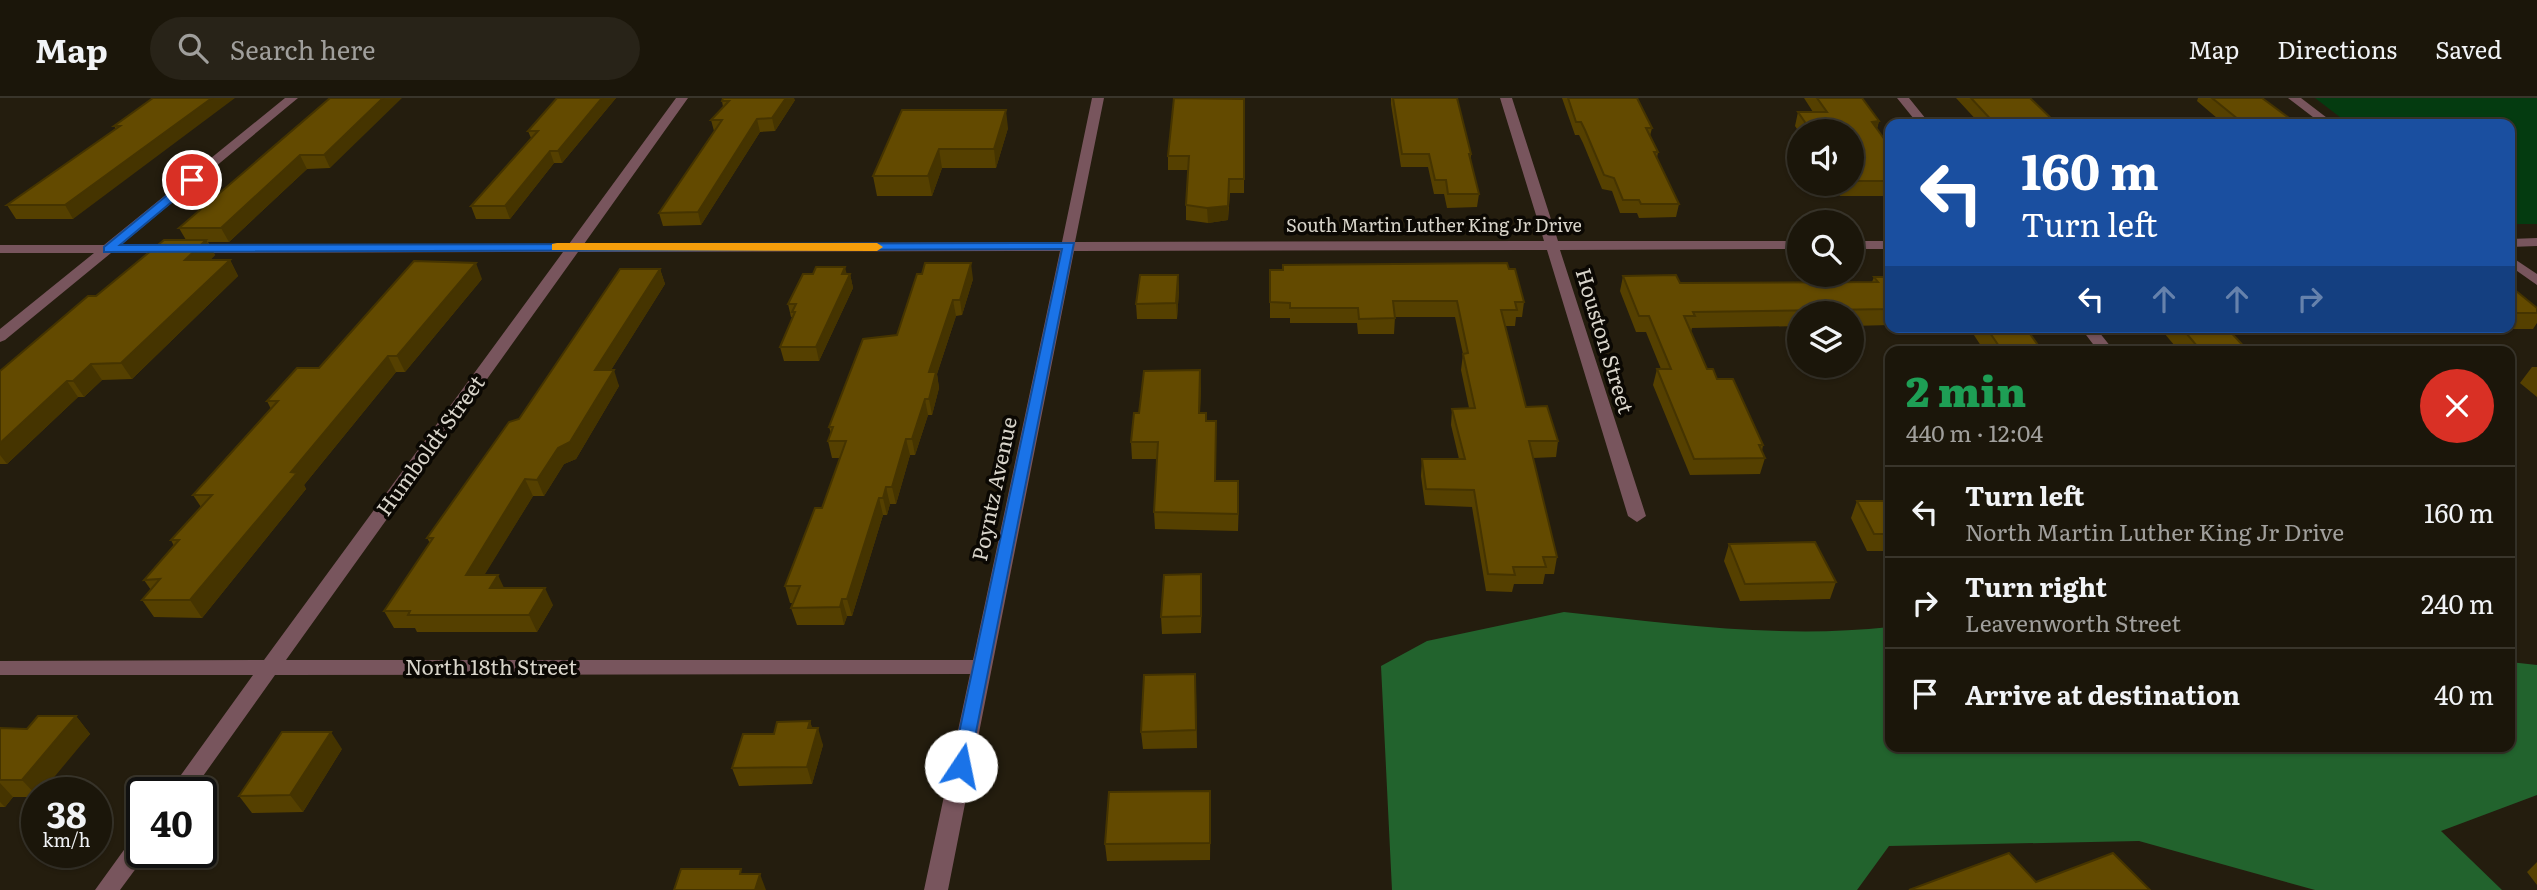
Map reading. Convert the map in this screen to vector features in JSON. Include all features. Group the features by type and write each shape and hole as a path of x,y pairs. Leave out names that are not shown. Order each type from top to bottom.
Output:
{"street":[{"path":"0,337 292,98"},
{"name":"Humboldt Street","path":"191,777 682,98"},
{"name":"Poyntz Avenue","path":"936,890 1098,98"},
{"name":"Houston Street","path":"1506,98 1637,516"},
{"path":"1903,98 1920,119"},
{"path":"2294,98 2322,119"},
{"path":"2515,243 2537,242"},
{"path":"1864,245 1885,244"},
{"name":"South Martin Luther King Jr Drive","path":"0,249 1787,245"},
{"path":"2515,264 2537,281"},
{"name":"North 18th Street","path":"0,668 982,667"},
{"path":"107,890 126,864"}],"green space":[{"path":"2315,98 2537,98 2537,224 2515,224 2515,119 2342,119"},
{"path":"1564,612 1768,631 1885,627 1885,752 2515,752 2515,663 2537,665 2537,795 2441,831 2502,890 2315,890 2139,841 1889,846 1857,890 1392,890 1381,666 1427,641"}],"building":[{"path":"153,98 212,98 65,205 7,205 120,126 114,126"},
{"path":"330,98 383,98 324,155 300,155 221,228 179,228"},
{"path":"557,98 602,98 558,151 550,151 505,206 471,206 538,131 528,131"},
{"path":"723,98 786,98 772,118 757,119 698,212 659,213 722,120 711,120 729,101 722,101"},
{"path":"1174,98 1244,99 1244,179 1229,179 1228,206 1207,208 1186,205 1189,156 1168,156"},
{"path":"1393,98 1457,98 1479,194 1448,194 1446,180 1435,180 1429,154 1402,154"},
{"path":"1568,98 1637,98 1652,128 1646,128 1658,152 1654,152 1679,204 1641,204 1639,200 1623,200 1614,178 1604,175 1581,122 1576,122"},
{"path":"1817,98 1862,98 1879,121 1872,122 1885,140 1885,181 1864,181 1864,119 1803,119 1798,112 1827,112"},
{"path":"1971,98 2030,98 2052,119 1990,119"},
{"path":"2212,98 2262,98 2290,119 2238,119"},
{"path":"902,110 1006,110 994,149 939,149 928,176 873,176"},
{"path":"164,240 206,240 185,260 230,260 121,363 91,364 73,381 67,381 0,443 0,371 88,296 96,296"},
{"path":"414,261 476,263 397,356 388,356 291,472 297,473 190,600 142,600 160,579 144,580 179,540 171,540 212,495 193,495 278,401 267,401 297,368 319,368"},
{"path":"925,263 971,263 960,300 953,300 929,372 936,372 929,399 925,399 912,439 906,439 892,487 886,487 883,498 879,498 847,599 842,599 840,607 791,608 800,586 785,586 815,508 822,508 846,441 828,441 833,427 829,427 863,339 897,335 917,274 922,274"},
{"path":"1507,263 1509,269 1515,269 1524,302 1515,302 1517,310 1501,310 1526,407 1547,406 1558,441 1529,441 1557,557 1543,557 1546,567 1513,567 1515,575 1488,574 1474,490 1426,489 1422,459 1465,459 1452,409 1475,408 1463,354 1468,353 1457,301 1393,301 1395,318 1359,319 1358,308 1290,308 1290,303 1270,302 1270,270 1283,270 1283,265"},
{"path":"816,267 845,267 842,274 850,274 816,347 780,347 795,312 792,312 796,304 788,304 803,274 813,274"},
{"path":"620,269 660,269 595,370 614,370 570,442 558,448 537,480 525,479 466,575 498,575 490,588 545,588 529,615 408,615 410,611 384,611 433,538 427,538 509,422 519,419"},
{"path":"1140,275 1178,275 1176,303 1136,304"},
{"path":"1676,275 1680,283 1787,282 1787,287 1864,287 1864,282 1878,282 1874,277 1885,277 1885,309 1864,309 1864,301 1787,301 1787,311 1693,312 1695,316 1684,316 1707,369 1713,369 1717,379 1733,379 1763,445 1759,445 1765,458 1694,459 1657,369 1671,369 1649,316 1639,316 1623,276"},
{"path":"2515,290 2537,308 2537,313 2515,313"},
{"path":"1990,333 2029,333 2039,346 1999,346"},
{"path":"2186,333 2232,333 2243,346 2197,346"},
{"path":"1200,370 1199,413 1206,413 1206,421 1216,421 1215,481 1238,481 1238,514 1154,512 1158,442 1131,442 1134,413 1139,413 1144,371"},
{"path":"1857,501 1885,501 1885,534 1874,534"},
{"path":"1815,542 1836,582 1745,584 1729,544"},
{"path":"1201,574 1201,616 1161,617 1164,575"},
{"path":"1195,674 1196,730 1141,732 1144,675"},
{"path":"38,716 76,716 21,780 0,780 0,728 27,729"},
{"path":"810,721 808,728 818,728 807,767 732,768 743,734 774,734 777,722"},
{"path":"282,732 331,732 290,795 239,796"},
{"path":"1210,791 1210,843 1105,844 1109,792"},
{"path":"2009,853 2036,882 2113,853 2150,890 1909,890"},
{"path":"681,869 741,869 740,874 760,874 755,890 674,890"}],"slow traffic":[{"path":"557,247 877,247"}],"route":[{"path":"192,180 108,249 1069,245 961,766"}]}
